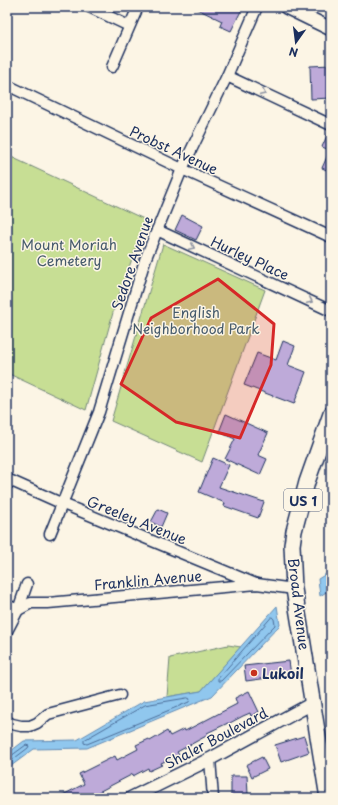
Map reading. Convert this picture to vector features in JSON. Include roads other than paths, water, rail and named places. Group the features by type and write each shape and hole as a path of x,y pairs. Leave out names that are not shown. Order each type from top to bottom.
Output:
{"main road":[{"path":"286,7 331,29"},
{"name":"Broad Avenue","path":"328,798 294,589 292,545 294,531 307,482 331,414"}],"street":[{"path":"89,7 129,26"},
{"path":"112,67 138,7"},
{"name":"Sedore Avenue","path":"50,534 99,412 145,260 182,169 227,76 257,7"},
{"path":"227,76 331,124"},
{"name":"Probst Avenue","path":"7,85 182,169 331,237"},
{"name":"Hurley Place","path":"157,230 331,311"},
{"name":"Greeley Avenue","path":"7,479 62,504 257,584"},
{"path":"7,632 18,610 27,584"},
{"name":"Franklin Avenue","path":"18,610 31,603 48,604 257,584 294,589"},
{"path":"7,605 18,610"},
{"path":"7,721 21,726 30,726 37,723 48,714 120,695"},
{"name":"Shaler Boulevard","path":"131,798 210,759 313,703"},
{"path":"210,759 213,798"}],"water":[{"path":"331,571 331,589 320,596 318,579"},
{"path":"277,606 280,625 212,696 87,748 34,749 7,769 7,754 24,741 77,740 144,701 201,691"}],"place":[{"name":"Lukoil","path":"254,673"}],"park label":[{"name":"Mount Moriah Cemetery","path":"69,252"},
{"name":"English Neighborhood Park","path":"196,320"}]}
